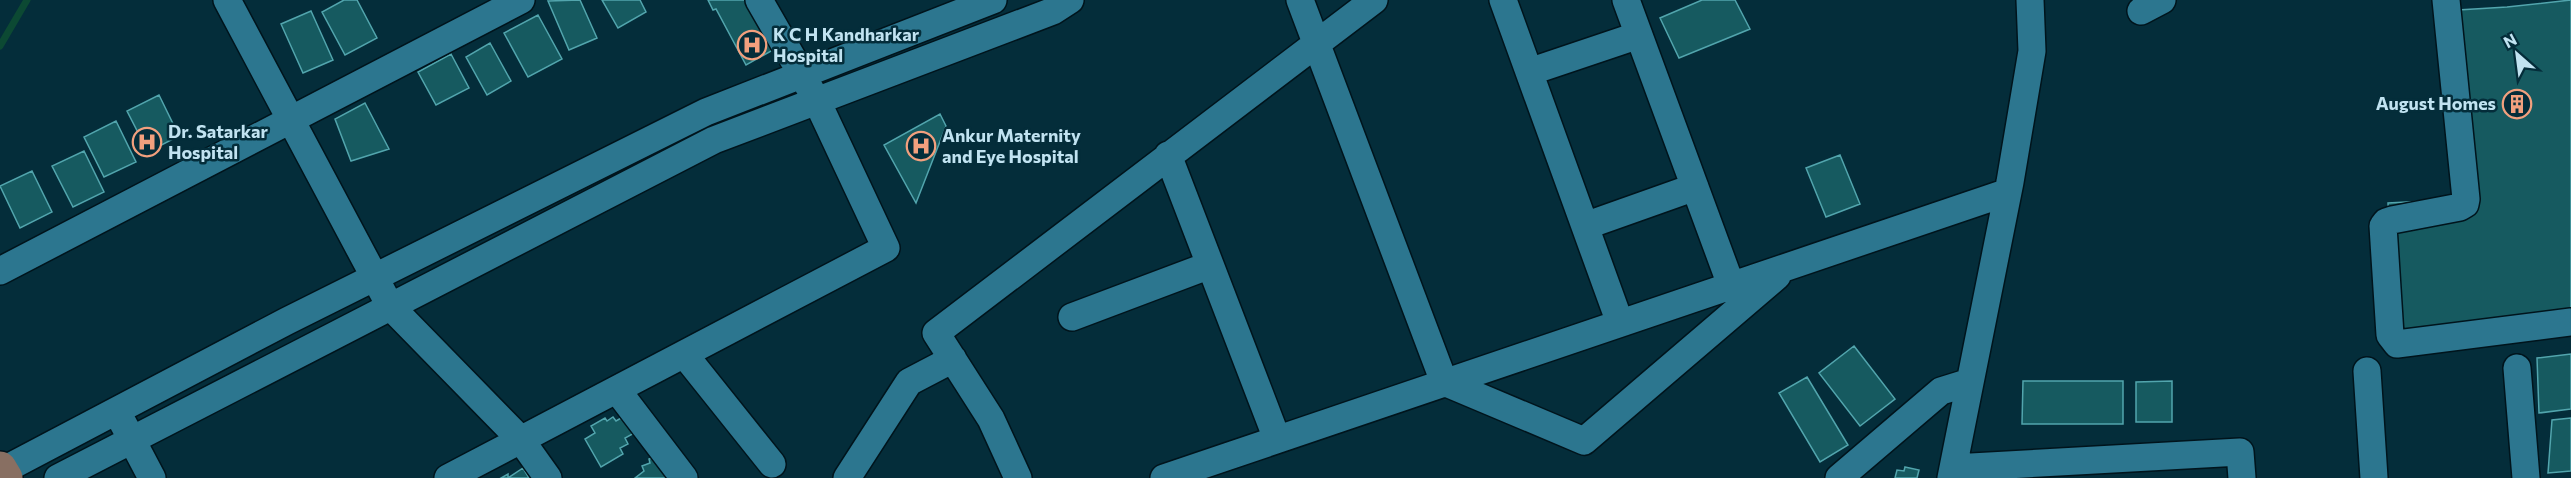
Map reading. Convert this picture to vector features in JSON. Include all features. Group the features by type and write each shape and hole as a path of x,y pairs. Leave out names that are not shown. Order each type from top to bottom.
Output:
{"street":[{"path":"227,0 390,306 520,440 548,478"},
{"path":"0,271 521,0"},
{"path":"448,478 886,248 817,101 759,0"},
{"path":"2,472 375,277 706,112 993,0"},
{"path":"58,478 714,140 1053,10 1070,0"},
{"path":"1300,0 1444,382 1584,441 1789,266"},
{"path":"1018,478 991,419 936,333 1374,0"},
{"path":"1503,0 1620,323"},
{"path":"1626,0 1731,285"},
{"path":"2030,0 2032,51 2008,192 1952,473 2063,470 2240,452 2242,478"},
{"path":"2446,0 2466,199 2465,204 2460,207 2392,220 2383,226 2390,336 2397,344 2571,322"},
{"path":"1529,72 1639,35"},
{"path":"1168,155 1277,439"},
{"path":"1585,226 1695,187"},
{"path":"1164,478 2008,192"},
{"path":"1072,317 1210,265"},
{"path":"684,354 772,464"},
{"path":"847,478 909,382 953,360"},
{"path":"2517,368 2526,478"},
{"path":"2367,371 2374,478"},
{"path":"1839,478 1941,391 1970,382"},
{"path":"617,390 684,478"},
{"path":"117,411 152,478"}],"building":[{"path":"344,0 357,0 377,38 345,55 322,12"},
{"path":"580,0 597,38 569,50 548,1"},
{"path":"602,0 640,0 646,12 618,28"},
{"path":"708,0 746,0 773,50 746,65 716,9 713,10"},
{"path":"1702,0 1735,0 1750,29 1679,58 1660,18"},
{"name":"August Homes","path":"2571,0 2571,314 2393,341 2388,203 2466,199 2458,10"},
{"path":"311,11 333,60 303,73 281,24"},
{"path":"538,15 562,59 528,77 504,33"},
{"path":"490,43 511,81 487,95 466,57"},
{"path":"451,54 469,88 436,105 418,72"},
{"path":"159,95 179,136 148,152 127,111"},
{"path":"365,103 389,149 351,161 335,119"},
{"path":"940,114 946,126 916,203 884,145"},
{"path":"116,121 136,162 104,177 84,137"},
{"path":"84,151 104,192 73,207 52,166"},
{"path":"1840,155 1860,204 1826,217 1806,168"},
{"path":"32,171 52,212 20,228 0,186"},
{"path":"1854,346 1895,399 1860,426 1819,373"},
{"path":"2571,354 2571,409 2539,413 2537,358"},
{"path":"1807,377 1848,445 1820,462 1779,393"},
{"path":"2023,381 2123,381 2123,424 2022,424"},
{"path":"2172,381 2172,422 2136,422 2136,382"},
{"path":"628,414 638,431 625,438 628,444 620,448 623,454 601,467 585,439 595,433 591,426 605,418 607,421 613,417 616,421"},
{"path":"2571,418 2571,471 2548,473 2552,420"},
{"path":"652,458 674,478 635,478 644,471 642,466 650,463 649,459"},
{"path":"1905,467 1919,470 1917,478 1895,478 1897,470 1904,471"},
{"path":"523,468 529,478 508,478"},
{"path":"539,471 543,478 529,478"}],"waterway":[{"path":"0,46 27,0"}],"place":[{"name":"K C H Kandharkar Hospital","path":"752,45"},
{"name":"August Homes","path":"2517,104"},
{"name":"Dr. Satarkar Hospital","path":"147,142"},
{"name":"Ankur Maternity and Eye Hospital","path":"921,146"}]}
